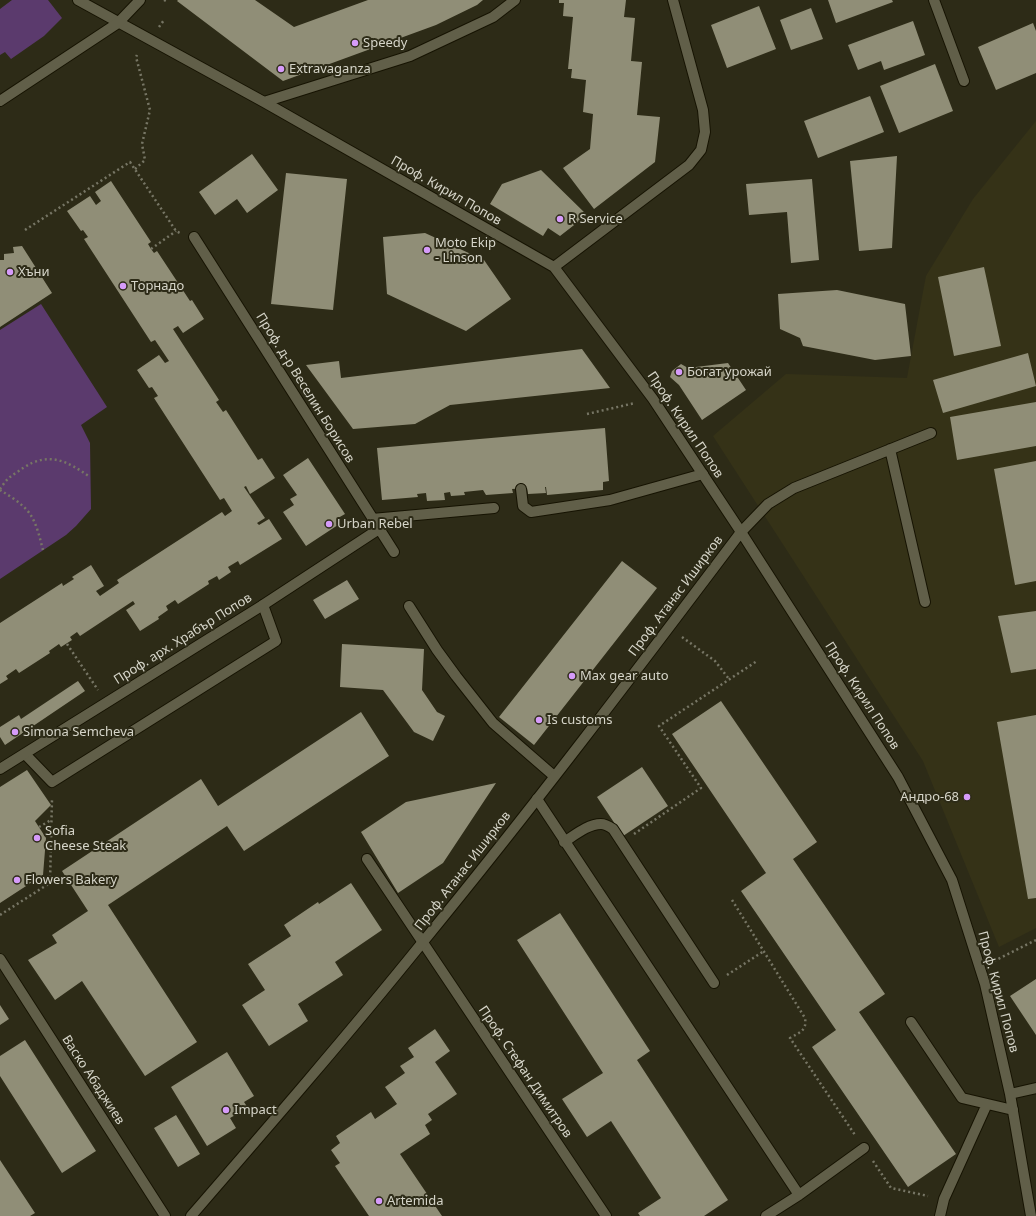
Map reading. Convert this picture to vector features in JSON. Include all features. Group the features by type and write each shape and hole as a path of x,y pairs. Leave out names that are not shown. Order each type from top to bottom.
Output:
{"street":[{"name":"Проф. Кирил Попов","path":"78,0 264,102 554,267 653,399 741,532 898,777 952,880 985,984 1010,1094 1031,1216"},
{"path":"0,101 118,23 140,0"},
{"path":"264,102 410,56 493,17 515,0"},
{"path":"554,267 689,165 701,150 705,132 703,110 673,0"},
{"path":"934,0 964,81"},
{"name":"Проф. д-р Веселин Борисов","path":"194,237 394,552"},
{"name":"Проф. Атанас Иширков","path":"191,1216 288,1105 423,943 554,776 741,532 768,504 794,488 931,433"},
{"path":"890,449 925,602"},
{"path":"521,488 523,506 531,512 610,500 703,474"},
{"path":"372,519 494,508"},
{"name":"Проф. арх. Храбър Попов","path":"0,769 263,605 379,529"},
{"path":"25,754 52,782 276,641 263,605"},
{"path":"409,606 437,650 493,722 554,776"},
{"path":"536,799 798,1195"},
{"path":"564,842 582,830 592,826 603,824 613,829 714,983"},
{"name":"Проф. Стефан Димитров","path":"367,859 606,1216"},
{"name":"Васко Абаджиев","path":"0,959 165,1216"},
{"path":"911,1022 962,1098 1013,1110"},
{"path":"1010,1094 1036,1088"},
{"path":"940,1216 944,1199 987,1104"},
{"path":"766,1216 864,1148"}],"path":[{"path":"159,27 164,20"},
{"path":"134,169 146,160 142,144 150,110 136,58 137,55"},
{"path":"25,230 130,162 168,220"},
{"path":"151,249 176,231"},
{"path":"587,414 653,399"},
{"path":"43,550 35,522 30,514 0,490 10,477 28,465 44,459 66,462 90,477"},
{"path":"668,628 715,661 729,679"},
{"path":"67,644 106,703"},
{"path":"622,842 701,788 659,726 757,661"},
{"path":"0,914 50,883 52,782"},
{"path":"39,828 51,820"},
{"path":"732,900 805,1018 805,1028 790,1038 891,1188 944,1199"},
{"path":"980,968 1036,940"},
{"path":"714,983 764,951"}],"shaded area":[{"path":"12,0 48,0 62,18 44,36 11,59 5,52 0,55 0,9"},
{"path":"1036,121 1036,928 999,947 923,761 713,436 786,374 907,378 926,276 973,199"},
{"path":"41,304 107,407 81,425 90,443 91,509 66,535 0,579 0,330"}],"building":[{"path":"255,0 294,27 368,0 483,0 477,5 436,25 283,81 177,1"},
{"path":"559,0 626,0 624,17 635,18 631,61 642,62 637,115 660,117 655,162 594,209 563,168 590,149 593,114 583,112 586,80 571,78 572,69 568,69 573,17 563,16 564,3 559,3"},
{"path":"828,0 892,0 893,2 836,23"},
{"path":"759,6 776,49 727,68 711,25"},
{"path":"811,8 823,39 791,50 780,20"},
{"path":"913,21 925,55 884,70 881,61 858,70 848,45"},
{"path":"1033,23 1036,31 1036,73 996,90 978,47"},
{"path":"935,64 953,111 899,133 880,86"},
{"path":"870,96 884,132 818,158 804,121"},
{"path":"252,154 278,190 247,213 237,199 215,215 199,192"},
{"path":"897,156 892,248 859,251 850,161"},
{"path":"541,170 587,215 560,236 548,228 543,236 490,204 502,184"},
{"path":"286,173 347,179 333,310 271,304"},
{"path":"812,179 819,260 791,263 787,212 749,215 746,184"},
{"path":"111,181 151,242 148,244 151,249 154,253 157,251 190,301 192,300 204,319 183,333 178,326 173,329 219,400 216,402 223,412 226,410 258,460 262,458 275,478 250,494 246,486 244,487 265,518 257,523 259,525 269,519 282,539 240,565 238,561 228,567 231,572 219,580 217,576 208,581 209,584 178,604 175,600 166,606 168,610 158,617 159,619 140,631 126,610 135,604 133,601 80,636 77,632 70,637 72,640 61,647 59,644 49,651 50,653 19,673 16,669 6,676 8,679 0,684 0,623 62,583 63,586 74,579 72,577 91,565 104,586 96,591 100,596 119,583 117,580 222,512 225,516 232,511 224,498 220,500 154,398 158,396 152,387 149,388 137,370 159,355 165,363 169,361 155,340 151,342 84,239 88,237 83,230 81,231 67,211 90,196 96,205 101,201 95,192"},
{"path":"425,233 484,260 511,299 466,331 387,294 383,237"},
{"path":"22,246 52,293 0,327 0,260 4,260 4,254 14,253 13,247"},
{"path":"984,267 1001,346 954,356 938,277"},
{"path":"837,290 905,304 911,356 875,360 803,346 800,338 780,329 778,294"},
{"path":"582,349 610,388 450,405 415,424 353,429 306,365 339,361 341,378"},
{"path":"1028,353 1036,386 943,413 933,380"},
{"path":"728,363 746,390 702,420 679,385 670,377 672,371 681,364 688,368"},
{"path":"1036,402 1036,446 957,460 950,417"},
{"path":"605,428 609,481 603,482 603,490 547,495 545,487 546,493 528,494 527,488 512,489 513,493 486,495 483,490 464,492 465,495 451,496 450,492 444,493 445,500 427,501 426,493 417,494 418,497 382,500 377,448"},
{"path":"308,458 345,514 338,518 341,523 306,546 283,512 294,505 290,499 297,495 283,475"},
{"path":"1036,461 1036,581 1015,585 994,469"},
{"path":"622,561 657,588 534,745 499,717"},
{"path":"347,580 359,599 325,619 313,600"},
{"path":"1036,611 1036,669 1011,673 998,616"},
{"path":"342,644 424,649 422,690 437,712 445,716 433,741 414,732 383,690 340,687"},
{"path":"78,681 85,691 5,745 0,737 0,727 19,715 21,719"},
{"path":"721,701 817,842 793,859 885,994 859,1012 956,1154 908,1187 812,1047 836,1030 741,891 766,873 672,734"},
{"path":"361,712 389,756 244,851 227,826 108,905 197,1042 145,1076 82,981 55,1000 28,960 57,943 52,935 88,911 62,871 201,779 218,806"},
{"path":"1036,715 1036,898 1028,899 997,722"},
{"path":"642,767 668,806 623,836 597,797"},
{"path":"27,770 51,805 35,821 46,838 43,875 0,903 0,787"},
{"path":"496,783 443,863 398,893 361,832 406,802"},
{"path":"351,883 382,930 335,962 343,975 298,1004 308,1021 269,1046 242,1005 265,990 248,964 291,936 284,925 318,902 319,904"},
{"path":"560,913 650,1051 637,1060 728,1200 704,1216 640,1216 638,1213 661,1198 611,1121 587,1137 562,1099 603,1073 517,940"},
{"path":"1036,979 1036,1035 1010,996"},
{"path":"0,1005 9,1019 0,1025"},
{"path":"435,1029 450,1051 435,1062 457,1094 428,1114 432,1120 425,1125 430,1134 400,1154 442,1216 369,1216 335,1166 340,1163 331,1150 340,1143 336,1136 371,1112 375,1119 397,1104 385,1087 405,1073 400,1066 414,1057 408,1048"},
{"path":"25,1040 96,1151 62,1173 0,1076 0,1056"},
{"path":"227,1052 254,1096 244,1102 248,1108 230,1118 236,1128 207,1146 171,1087"},
{"path":"176,1115 200,1154 178,1167 154,1128"},
{"path":"0,1160 35,1213 30,1216 0,1216"}],"place":[{"name":"Speedy","path":"355,43"},
{"name":"Extravaganza","path":"281,69"},
{"name":"R Service","path":"560,219"},
{"name":"Moto Ekip - Linson","path":"427,250"},
{"name":"Хъни","path":"10,272"},
{"name":"Торнадо","path":"123,286"},
{"name":"Богат урожай","path":"679,372"},
{"name":"Urban Rebel","path":"329,524"},
{"name":"Max gear auto","path":"572,676"},
{"name":"Is customs","path":"539,720"},
{"name":"Simona Semcheva","path":"15,732"},
{"name":"Андро-68","path":"967,797"},
{"name":"Sofia Cheese Steak","path":"37,838"},
{"name":"Flowers Bakery","path":"17,880"},
{"name":"Impact","path":"226,1110"},
{"name":"Artemida","path":"379,1201"}]}
